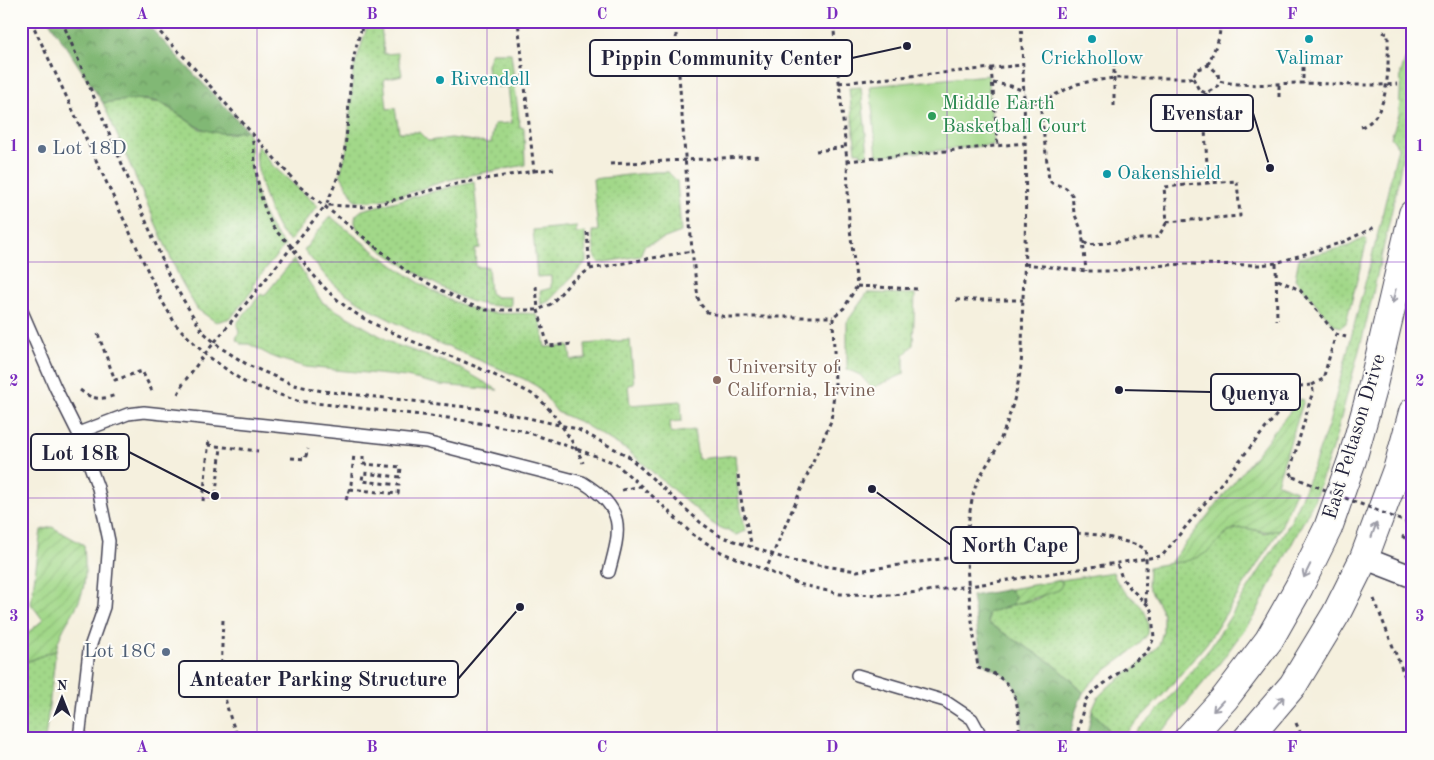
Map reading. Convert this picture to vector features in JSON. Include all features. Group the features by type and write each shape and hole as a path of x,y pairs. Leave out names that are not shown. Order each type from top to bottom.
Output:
{"main road":[{"name":"East Peltason Drive","path":"1188,739 1226,698 1269,640 1328,528 1352,460 1372,389 1413,214"},
{"path":"1247,739 1293,685 1336,614 1364,558 1398,467 1413,412"}],"street":[{"path":"1364,558 1413,578"}],"lane":[{"path":"21,309 55,387 78,433 98,488 109,541 104,607 89,650 79,739"},
{"path":"78,433 128,414 144,412 445,445 582,482 593,489 608,501 617,521 619,535 609,572"},
{"path":"857,675 945,701 972,719 983,739"}],"path":[{"path":"32,21 161,299 176,325 205,354 244,382 297,402 448,418 521,430 615,463 692,534 721,552 765,572 799,584 840,594 892,595 970,586 1162,556 1300,386 1312,386 1323,379 1336,334"},
{"path":"62,21 169,276 202,331 248,365 294,385 348,394 403,398 484,408 577,429 628,456 671,493 701,523 720,536 774,555 825,567 857,571 968,555 1076,533 1100,535 1142,546 1147,558 1144,578 1146,602"},
{"path":"149,21 186,59 300,186 326,205 361,237 410,274 471,306 494,310 538,310 551,304 572,281 590,269 692,251"},
{"path":"178,394 184,382 205,354 326,205 345,148 351,74 365,21"},
{"path":"518,21 534,171"},
{"path":"676,34 692,251 698,298 707,312 725,317 833,317 844,308 857,286 849,221 846,147 833,21"},
{"path":"1019,739 1018,707 1015,695 1007,683 998,675 978,668 969,597 968,555 969,516 976,486 998,445 1019,374 1025,264 1025,102 1020,21"},
{"path":"1206,93 1199,90 1193,78 1196,70 1208,65 1219,38 1220,21"},
{"path":"1361,127 1372,120 1380,106 1387,85 1388,34 1383,32"},
{"path":"1114,53 1114,106"},
{"path":"1206,93 1218,86 1219,81 1218,73 1208,65"},
{"path":"839,83 1023,66"},
{"path":"1304,67 1304,84"},
{"path":"992,68 998,146"},
{"path":"1025,102 1040,102 1077,84 1115,78 1193,78"},
{"path":"1219,81 1247,85 1304,84 1351,86 1397,84"},
{"path":"993,83 1011,86 1024,91"},
{"path":"1279,85 1279,101"},
{"path":"1206,93 1204,111 1208,182"},
{"path":"1040,102 1049,180 1070,191 1074,200 1074,213 1082,230 1086,271"},
{"path":"252,132 257,177 270,221 277,234 292,247 318,283 363,317 414,342 485,370 539,399 578,450 593,489"},
{"path":"847,161 1025,143"},
{"path":"816,150 846,147"},
{"path":"610,164 760,156"},
{"path":"326,205 366,207 460,182 554,169"},
{"path":"1083,242 1088,245 1158,237 1167,222 1164,187 1237,181 1240,216 1167,222"},
{"path":"1025,264 1086,271 1118,271 1136,267 1185,264 1260,265 1276,263 1343,242 1376,226"},
{"path":"587,232 590,269"},
{"path":"1276,263 1278,280 1277,320"},
{"path":"1278,280 1300,290 1336,334 1346,337"},
{"path":"536,286 538,310 548,346 572,344"},
{"path":"857,286 916,290"},
{"path":"956,300 1023,300"},
{"path":"765,572 831,421 835,384 833,317"},
{"path":"98,334 115,380 142,371 152,391"},
{"path":"1312,386 1313,391 1290,471 1293,477 1413,525"},
{"path":"203,501 209,438"},
{"path":"208,445 258,451"},
{"path":"215,502 222,447"},
{"path":"350,489 398,494 399,485 362,481 363,473 400,477 401,467 363,464 364,454 354,454"},
{"path":"346,500 350,489 353,463"},
{"path":"738,475 742,505 752,547"},
{"path":"1402,535 1413,543"},
{"path":"1076,739 1085,701 1090,694 1147,652 1154,638 1152,613 1146,602 1122,578 1116,564"},
{"path":"1374,598 1413,697"},
{"path":"223,620 222,693 239,739"}],"green space":[{"path":"49,21 144,21 247,130 218,133 203,129 163,104 154,101 132,100 103,103"},
{"path":"369,21 388,21 389,24 381,26 384,54 398,53 402,75 384,79 387,109 395,108 399,132 419,132 428,141 451,138 491,143 494,124 512,123 508,86 497,87 496,81 488,76 487,65 491,53 511,53 520,127 524,128 525,165 453,179 391,198 366,201 355,200 340,174 348,145 353,71"},
{"path":"1413,38 1413,100 1396,192 1365,328 1335,440 1314,501 1255,615 1219,664 1169,724 1153,739 1129,739 1164,704 1211,647 1290,523 1310,476 1329,423 1379,229 1398,147 1391,137 1399,115 1401,72"},
{"name":"Middle Earth Basketball Court","path":"988,75 994,145 877,156 870,86"},
{"path":"861,87 868,154 861,155 860,152 856,152 849,88"},
{"path":"135,99 161,103 200,129 230,134 247,130 249,134 252,176 261,208 271,228 285,245 252,286 254,288 231,318 216,322 197,309 180,279 103,103"},
{"path":"258,145 273,166 318,206 290,241 279,230 262,188 256,153"},
{"path":"668,172 677,181 681,232 644,246 640,256 599,263 595,257 592,231 598,231 593,179"},
{"path":"474,181 480,248 475,249 476,267 488,267 490,293 496,297 511,297 511,306 492,306 478,303 448,291 378,247 358,230 356,225 356,215 362,210"},
{"path":"330,216 404,273 446,298 467,307 486,312 536,314 541,323 545,347 569,346 571,360 586,359 585,344 630,340 634,384 628,385 630,405 681,401 682,421 670,422 671,433 694,430 698,459 735,455 739,501 746,531 736,535 713,524 627,450 580,422 557,412 538,387 524,379 424,337 375,312 342,291 328,279 304,250"},
{"path":"576,226 576,233 585,232 586,262 549,301 541,305 540,291 551,288 551,276 537,277 533,230"},
{"path":"1364,238 1367,241 1346,323 1341,327 1334,325 1295,279 1299,258 1349,246"},
{"path":"294,259 322,302 394,344 458,367 498,390 440,385 407,377 305,367 273,357 249,344 241,344 236,339 239,332 237,323 261,294 264,296"},
{"path":"867,293 915,294 913,345 904,355 904,374 872,388 860,375 847,369 847,322"},
{"path":"1300,399 1304,400 1277,483 1296,491 1280,529 1262,531 1246,528 1234,529 1227,532 1211,549 1202,555 1186,561 1170,563"},
{"path":"52,527 84,545 85,571 83,590 61,634 56,650 21,664 21,638 43,620 31,604 41,530"},
{"path":"1247,528 1265,533 1280,529 1207,643 1162,696 1120,739 1111,739 1106,726 1092,711 1098,697 1108,687 1144,661 1159,645 1163,631 1161,608 1148,586 1149,567 1196,557 1208,550 1226,534 1238,529"},
{"path":"1113,572 1122,589 1141,606 1145,613 1148,622 1148,634 1133,650 1090,684 1083,693 1074,682 1053,664 988,623 988,613 991,610 1037,599 1062,584 1061,580"},
{"path":"1061,580 1062,584 1059,590 1013,605 1015,596 1010,589"},
{"path":"1010,589 1015,596 1013,605 988,613 988,623 1053,664 1074,682 1083,693 1076,710 1069,739 1021,739 1022,711 1015,687 1002,673 988,667 982,661 972,596"},
{"path":"56,650 45,739 21,739 21,664"},
{"path":"1092,711 1106,726 1111,739 1086,739"}],"place":[{"name":"Crickhollow","path":"1092,39"},
{"name":"Valimar","path":"1309,39"},
{"name":"Pippin Community Center","path":"907,46"},
{"name":"Rivendell","path":"440,80"},
{"name":"Middle Earth Basketball Court","path":"932,116"},
{"name":"Lot 18D","path":"42,149"},
{"name":"Evenstar","path":"1270,168"},
{"name":"Oakenshield","path":"1107,174"},
{"name":"University of California, Irvine","path":"717,380"},
{"name":"Quenya","path":"1119,390"},
{"name":"North Cape","path":"872,489"},
{"name":"Lot 18R","path":"215,496"},
{"name":"Anteater Parking Structure","path":"520,607"},
{"name":"Lot 18C","path":"166,652"}]}
